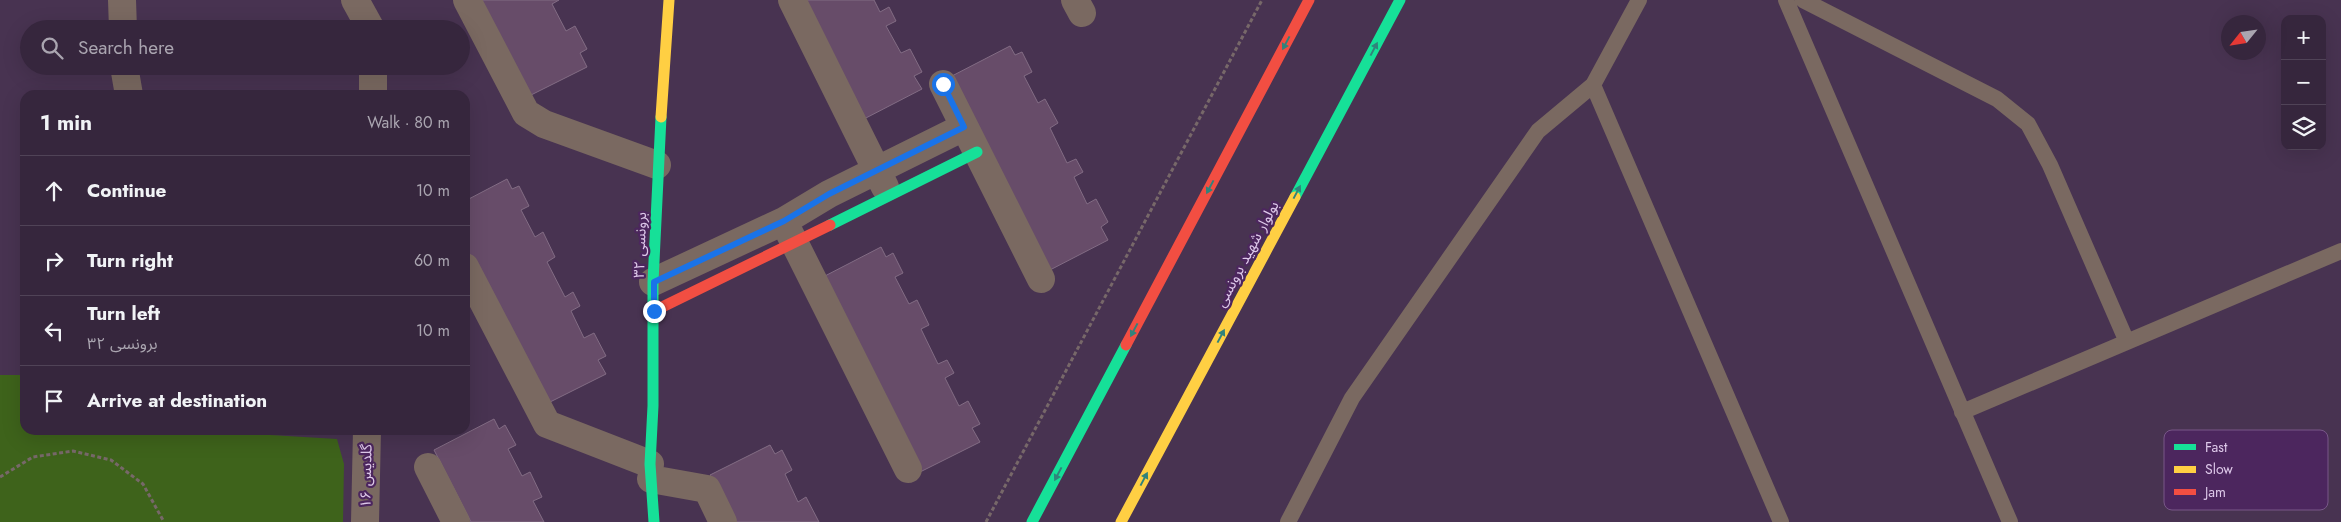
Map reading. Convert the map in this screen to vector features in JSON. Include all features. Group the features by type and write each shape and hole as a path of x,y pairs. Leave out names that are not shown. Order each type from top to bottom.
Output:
{"main road":[{"name":"برونسی ۳۲","path":"654,522 650,471 654,282 658,165 668,0"},
{"path":"1032,522 1309,0"},
{"name":"بولوار شهید برونسی","path":"1121,522 1400,0"},
{"path":"654,311 789,231 889,196 977,152"}],"street":[{"path":"122,0 122,20"},
{"path":"355,0 365,20"},
{"path":"375,20 377,0"},
{"path":"467,0 526,113 544,124 658,165"},
{"path":"792,0 889,196"},
{"path":"125,75 127,90"},
{"path":"373,75 373,90"},
{"path":"943,84 1041,279"},
{"path":"654,282 789,231 876,170 964,127"},
{"path":"789,231 908,469"},
{"path":"470,277 547,424 650,471 706,489 723,522"},
{"name":"گلدیس ۱۶","path":"366,522 367,435"},
{"path":"428,467 456,522"}],"lane":[{"path":"1288,522 1352,398 1538,131 1593,85 1638,0"},
{"path":"1786,0 2010,522"},
{"path":"1804,0 1997,99 2028,124 2050,164 2128,342"},
{"path":"1593,85 1781,522"},
{"path":"1962,412 2341,251"}],"path":[{"path":"986,522 1262,0"},
{"path":"0,477 33,457 65,452 73,451 111,460 143,484 164,522"}],"green space":[{"path":"0,375 20,375 20,435 271,435 337,439 344,464 343,522 0,522"}],"building":[{"path":"478,0 559,0 552,4 566,31 575,26 587,49 580,53 587,67 527,97"},
{"path":"801,0 874,0 880,12 889,7 896,21 886,26 901,53 910,49 922,72 914,76 922,89 862,120"},
{"path":"1010,46 1015,55 1022,52 1032,72 1024,76 1038,103 1045,99 1058,123 1050,128 1067,163 1076,159 1083,172 1074,177 1087,204 1096,199 1108,222 1101,227 1108,240 1048,271 950,77"},
{"path":"507,179 512,189 519,186 529,206 521,210 535,237 543,232 555,257 547,262 565,297 573,292 580,306 571,311 584,338 594,333 606,356 598,360 606,374 546,404 470,255 470,198"},
{"path":"881,247 886,257 893,253 903,273 895,277 909,304 917,300 929,325 921,329 938,364 947,360 954,373 945,378 959,406 968,401 980,424 972,428 980,442 920,472 821,278"},
{"path":"494,419 499,429 505,425 516,445 508,449 522,476 530,472 542,497 533,501 544,522 471,522 434,450 463,435 470,435 470,431"},
{"path":"770,445 775,454 782,450 792,470 785,474 798,502 806,497 819,522 734,522 710,475"}],"traffic: fast":[{"path":"1295,197 1400,0"},
{"path":"654,522 650,464 653,406 653,282 661,117"},
{"path":"830,225 977,152"},
{"path":"1032,522 1126,345"}],"traffic: slow":[{"path":"661,117 669,0"},
{"path":"1121,522 1295,197"}],"traffic: jam":[{"path":"1126,345 1309,0"},
{"path":"654,311 830,225"}],"route":[{"path":"654,311 654,282 784,221 829,194 964,127 943,84"}]}
